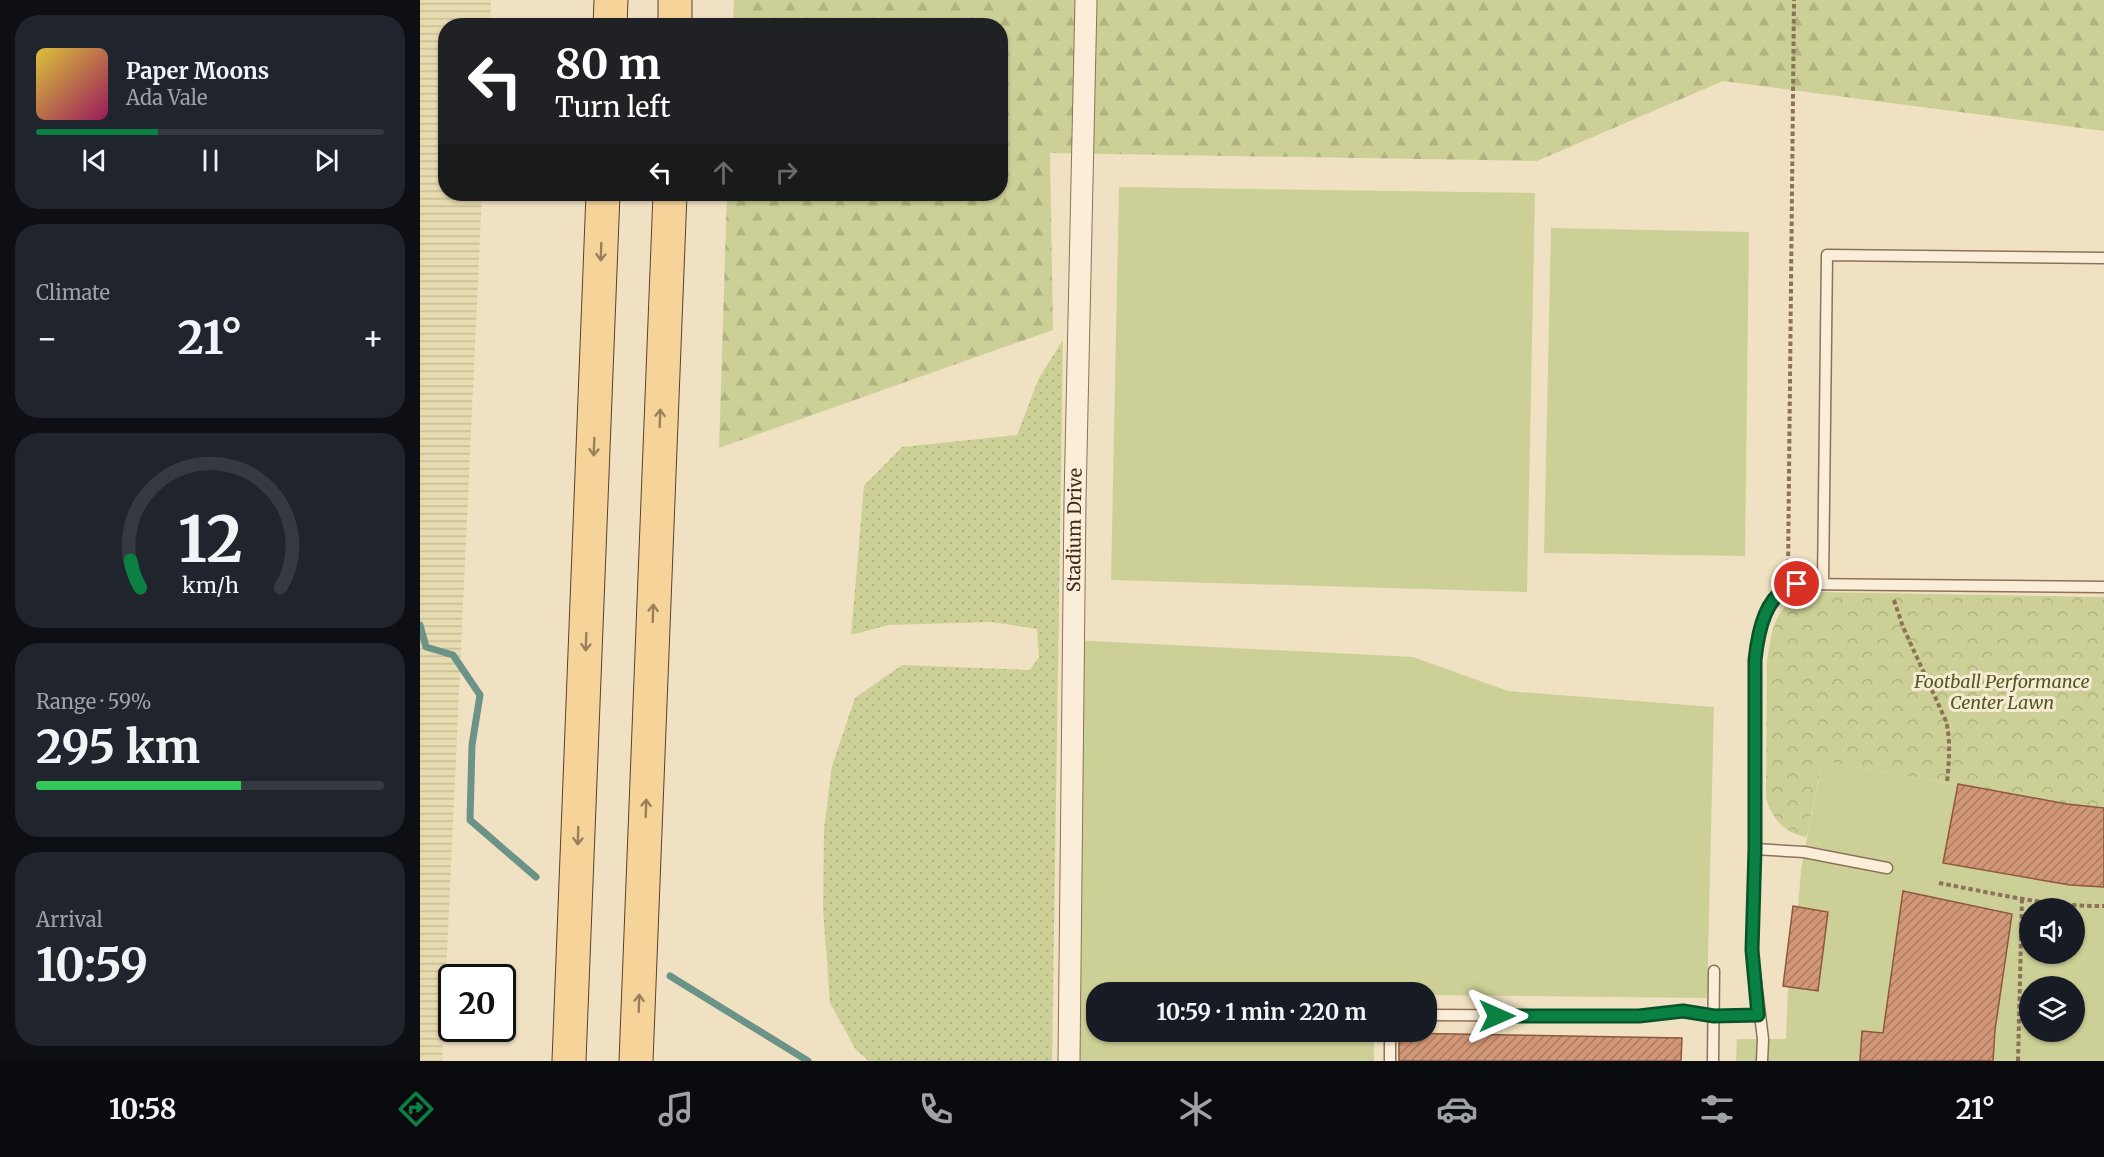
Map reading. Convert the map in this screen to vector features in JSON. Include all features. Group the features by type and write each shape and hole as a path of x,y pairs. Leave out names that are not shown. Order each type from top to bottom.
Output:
{"main road":[{"path":"610,18 611,0"},
{"path":"675,0 675,18"},
{"path":"569,1061 603,201"},
{"path":"636,1061 670,201"}],"street":[{"name":"Stadium Drive","path":"1069,1061 1076,454 1086,0"}],"lane":[{"path":"1823,584 1827,255 2104,258"},
{"path":"1762,1061 1763,1039 1758,1015 1752,950 1755,849 1755,660 1758,635 1770,606 1788,587 1797,584 2104,587"},
{"path":"1755,849 1804,852 1887,868"},
{"path":"1713,1061 1714,971"},
{"path":"1437,1015 1639,1016 1683,1011 1714,1016 1758,1015"},
{"path":"1390,1042 1390,1061"}],"path":[{"path":"1788,587 1794,0"},
{"path":"1890,585 1903,627 1946,721 1950,747 1947,782"},
{"path":"1939,883 2022,898"},
{"path":"2085,907 2104,906"},
{"path":"2018,1061 2020,964"}],"shaded area":[{"path":"420,0 491,0 490,18 438,18 438,201 482,201 446,964 438,964 438,1042 443,1042 442,1061 420,1061"}],"green space":[{"path":"734,0 2104,0 2104,131 1723,81 1537,161 1050,153 1053,330 719,448 727,201 1008,201 1008,18 733,18"},
{"path":"1119,187 1535,193 1527,592 1111,580"},
{"path":"1551,228 1749,232 1745,556 1544,553"},
{"path":"1063,340 1052,1061 869,1061 856,1050 830,1003 823,909 824,829 832,766 855,698 902,665 1030,670 1039,657 1037,629 991,622 889,625 851,635 864,486 902,447 1017,435 1039,378"},
{"name":"Football Performance Center Lawn","path":"1818,592 2104,597 2104,808 2067,804 1822,761 1807,837 1786,829 1772,813 1766,798 1767,662 1774,625 1785,607 1804,596"},
{"path":"1073,640 1413,657 1508,691 1714,707 1707,998 1437,995 1437,982 1086,982 1086,1042 1374,1042 1374,1061 1068,1061"},
{"path":"1822,761 2067,804 2104,808 2104,1061 1736,1061 1737,1039 1786,1039 1788,987 1783,986 1793,906 1798,906 1801,870"}],"building":[{"path":"1958,784 2067,804 2104,808 2104,887 2070,885 1943,863"},
{"path":"1903,891 2012,914 1995,1030 1993,1061 1860,1061 1862,1031 1883,1033"},
{"path":"1793,906 1828,912 1818,991 1783,986"},
{"path":"1437,1034 1682,1038 1681,1061 1399,1061 1399,1042 1437,1042"}],"waterway":[{"path":"420,625 426,647 453,655 480,695 472,745 470,820 536,877"},
{"path":"670,976 808,1061"}],"route":[{"path":"1497,1016 1639,1016 1683,1011 1714,1016 1758,1015 1752,950 1755,849 1755,660 1762,620 1782,592 1797,584"}]}
